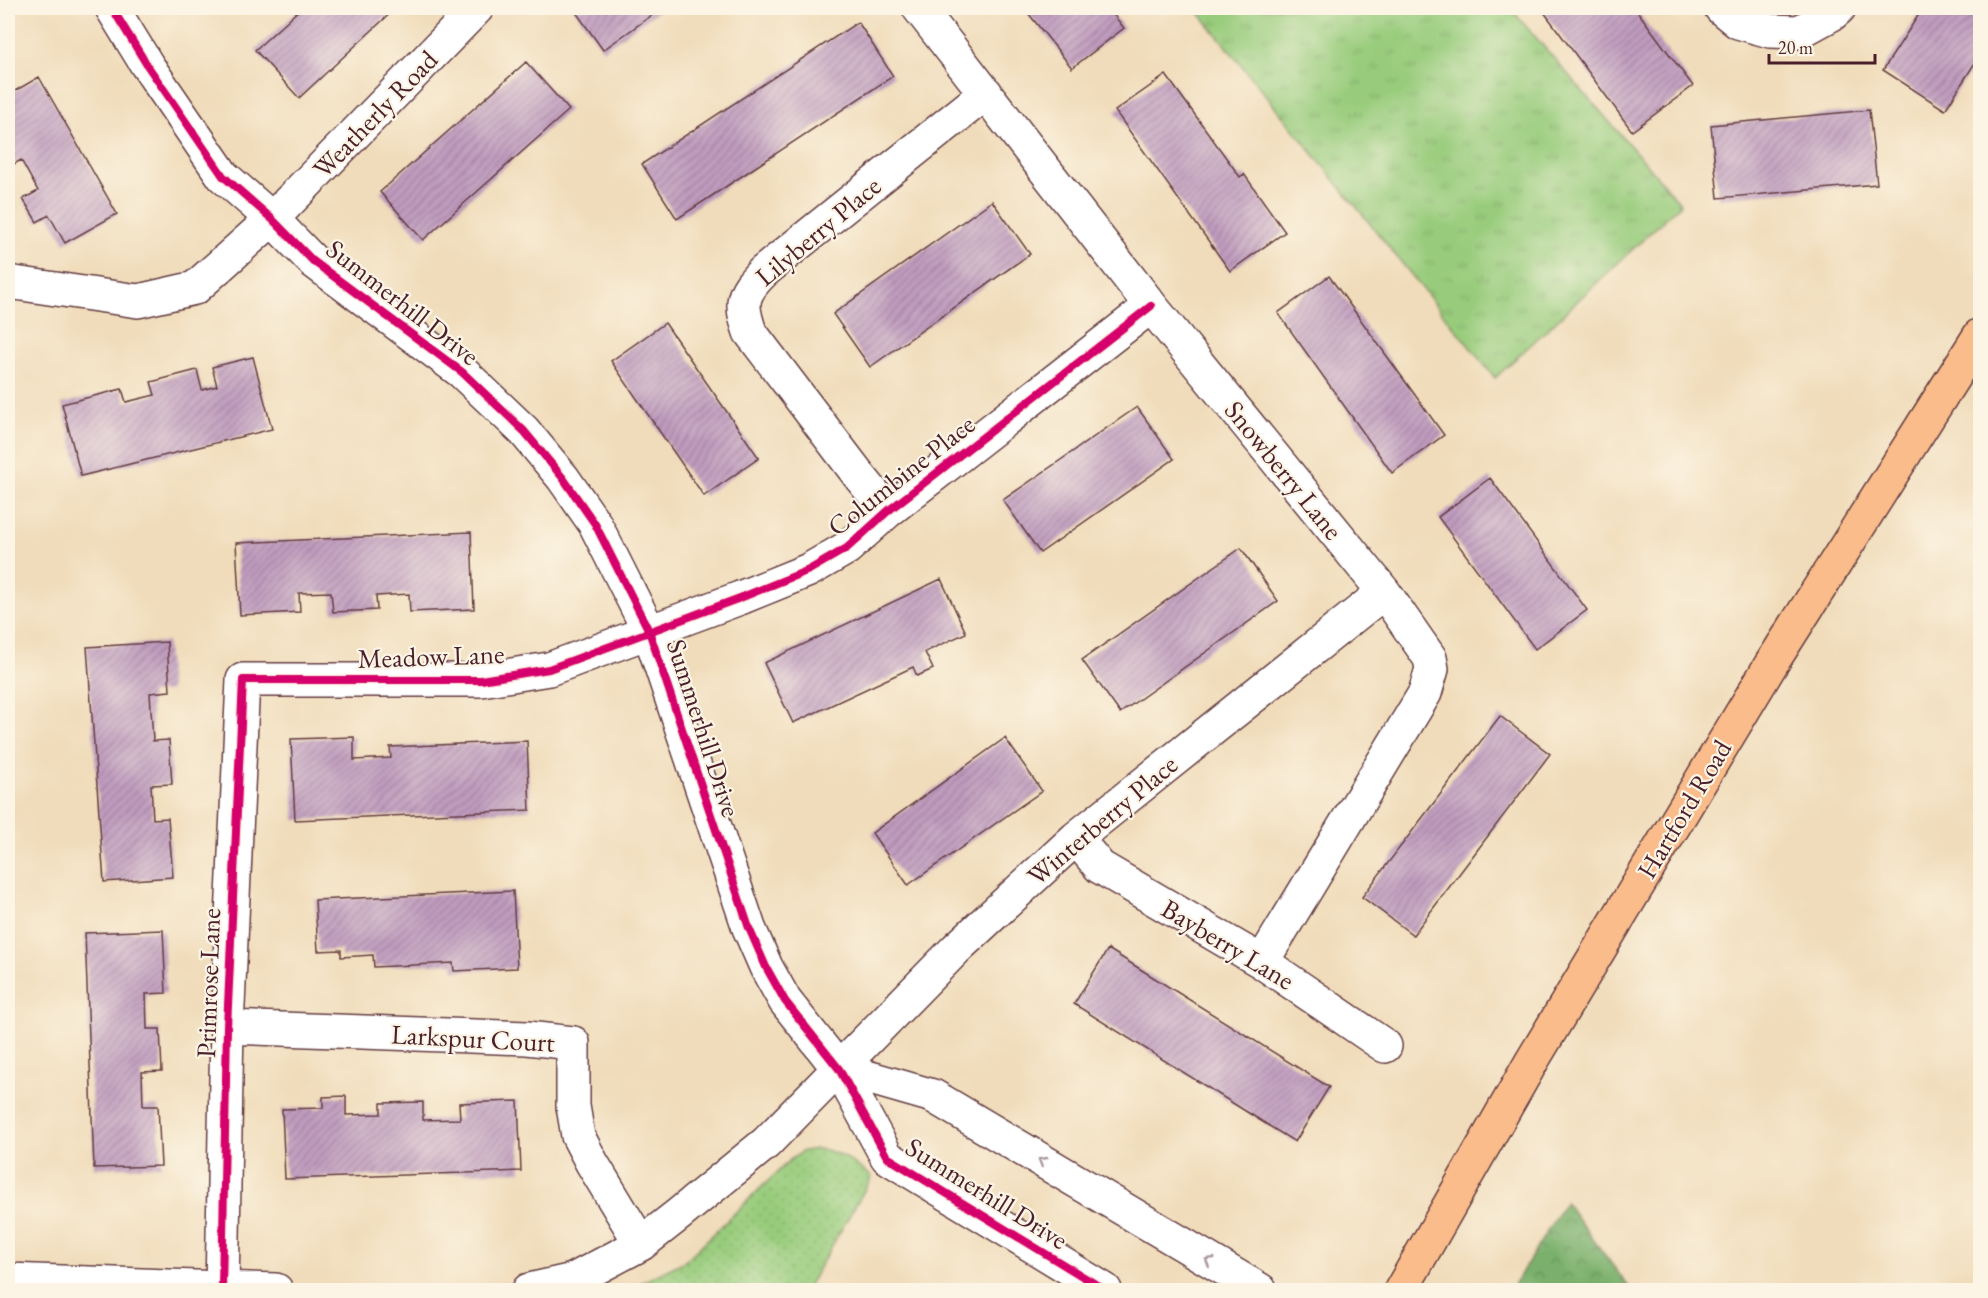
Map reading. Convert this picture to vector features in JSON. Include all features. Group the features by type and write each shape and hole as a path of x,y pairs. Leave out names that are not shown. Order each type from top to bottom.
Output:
{"main road":[{"name":"Hartford Road","path":"1401,1290 1532,1061 1770,666 1980,335"}],"street":[{"name":"Summerhill Drive","path":"112,8 147,65 223,176 272,219 313,261 462,372 524,431 563,478 595,524 649,631 749,928 766,967 785,1001 839,1070 886,1157 1105,1290"},
{"name":"Weatherly Road","path":"8,282 138,301 195,288 272,219 477,8"},
{"name":"Snowberry Lane","path":"919,8 1151,306 1384,592 1430,658 1432,669 1425,693 1262,962"},
{"path":"1721,8 1738,22 1770,31 1799,32 1839,8"},
{"name":"Lilyberry Place","path":"888,511 750,332 745,316 744,301 749,286 763,272 986,93"},
{"name":"Columbine Place","path":"649,631 808,570 847,548 888,511 1151,306"},
{"name":"Winterberry Place","path":"839,1070 957,948 1076,838 1384,592"},
{"name":"Meadow Lane","path":"243,680 482,680 549,669 649,631"},
{"name":"Primrose Lane","path":"222,1289 227,1027 243,680"},
{"name":"Bayberry Lane","path":"1076,838 1100,867 1262,962 1385,1046"},
{"name":"Larkspur Court","path":"227,1027 527,1038 573,1043 573,1106 578,1136 641,1244"},
{"name":"Summerhill Drive","path":"839,1070 933,1096 1260,1290"},
{"path":"529,1290 573,1280 641,1244 766,1143 839,1070"},
{"path":"8,1280 276,1290"}],"green space":[{"path":"1195,8 1510,8 1681,204 1495,378"},
{"path":"816,1149 838,1154 872,1177 806,1290 627,1290 685,1261 790,1160 803,1151"},
{"path":"1565,1202 1631,1290 1511,1290"}],"building":[{"path":"301,8 396,8 299,98 255,50"},
{"path":"573,8 662,8 603,50"},
{"path":"1024,8 1108,8 1124,28 1072,68"},
{"path":"1541,8 1635,8 1693,86 1632,131"},
{"path":"1923,8 1980,8 1980,55 1945,110 1883,70"},
{"path":"858,22 893,76 677,219 642,164"},
{"path":"526,62 569,110 423,240 380,192"},
{"path":"1166,75 1240,177 1244,174 1285,232 1230,271 1115,111"},
{"path":"39,77 117,214 65,243 49,215 37,222 23,199 38,191 21,160 9,167 8,165 8,95"},
{"path":"1869,110 1877,184 1718,198 1711,125"},
{"path":"992,201 1030,254 870,367 833,314"},
{"path":"1329,276 1444,435 1392,473 1278,313"},
{"path":"665,323 759,458 704,496 611,361"},
{"path":"253,357 272,429 81,476 62,404 122,389 126,402 155,395 151,382 197,370 202,390 217,386 212,367"},
{"path":"1137,407 1174,459 1040,553 1003,500"},
{"path":"1490,478 1587,610 1535,649 1438,517"},
{"path":"471,532 474,609 410,612 409,594 376,596 377,610 333,612 331,592 299,593 300,612 240,615 236,543"},
{"path":"1241,548 1278,601 1120,713 1082,660"},
{"path":"941,579 966,633 925,652 933,669 917,676 913,667 793,723 764,663"},
{"path":"167,642 170,691 150,693 153,741 169,740 172,784 151,785 153,819 168,818 173,877 104,882 87,647"},
{"path":"1500,716 1550,754 1413,935 1362,897"},
{"path":"354,737 354,760 391,758 390,747 527,741 530,810 295,820 291,739"},
{"path":"1005,738 1042,791 908,885 872,833"},
{"path":"513,891 517,968 454,971 453,963 374,967 373,955 341,957 341,950 318,951 315,900"},
{"path":"163,930 166,993 146,994 147,1029 160,1029 162,1071 142,1072 143,1106 158,1106 161,1166 94,1168 85,933"},
{"path":"1108,949 1329,1087 1295,1142 1074,1004"},
{"path":"346,1096 346,1115 381,1114 381,1103 423,1102 423,1120 460,1119 459,1103 518,1101 521,1171 285,1179 282,1109 323,1108 323,1097"}],"cycle path":[{"path":"112,8 147,65 223,176 272,219 313,261 462,372 524,431 563,478 595,524 649,631 749,928 766,967 785,1001 839,1069 887,1157 1105,1290"},
{"path":"222,1289 227,1027 243,680 481,680 549,669 809,570 847,548 888,511 1151,306"}]}
